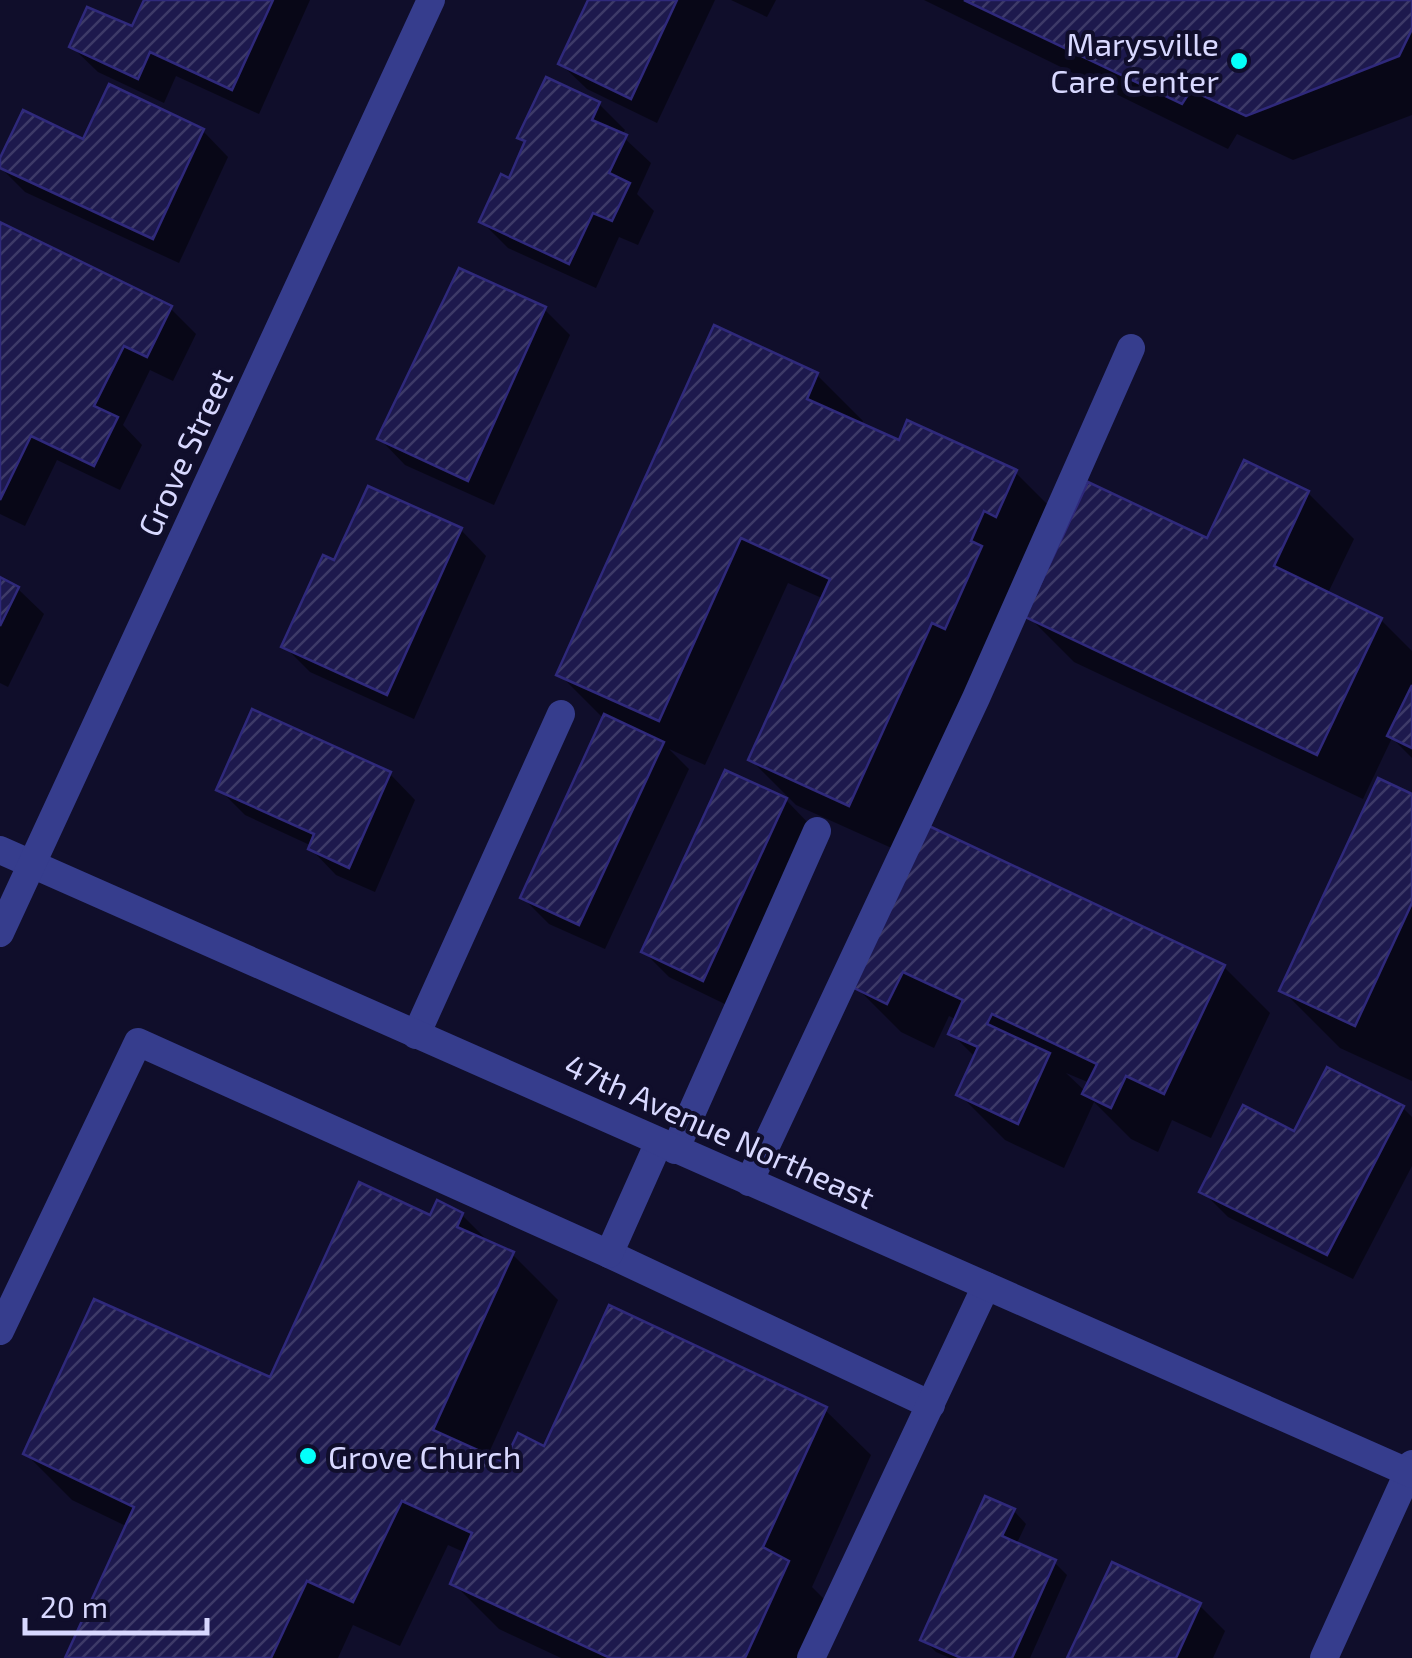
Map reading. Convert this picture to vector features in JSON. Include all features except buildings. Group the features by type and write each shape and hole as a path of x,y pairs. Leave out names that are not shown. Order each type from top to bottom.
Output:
{"street":[{"name":"Grove Street","path":"0,933 431,0"},
{"path":"749,1182 976,698 1131,348"},
{"path":"416,1035 562,714"},
{"path":"609,1254 667,1146 817,830"},
{"name":"47th Avenue Northeast","path":"0,850 1411,1470"},
{"path":"0,1331 138,1042 609,1254 931,1406"},
{"path":"811,1658 986,1286"},
{"path":"1324,1658 1411,1470"}],"place":[{"name":"Marysville Care Center","path":"1239,61"},
{"name":"Grove Church","path":"308,1456"}]}
